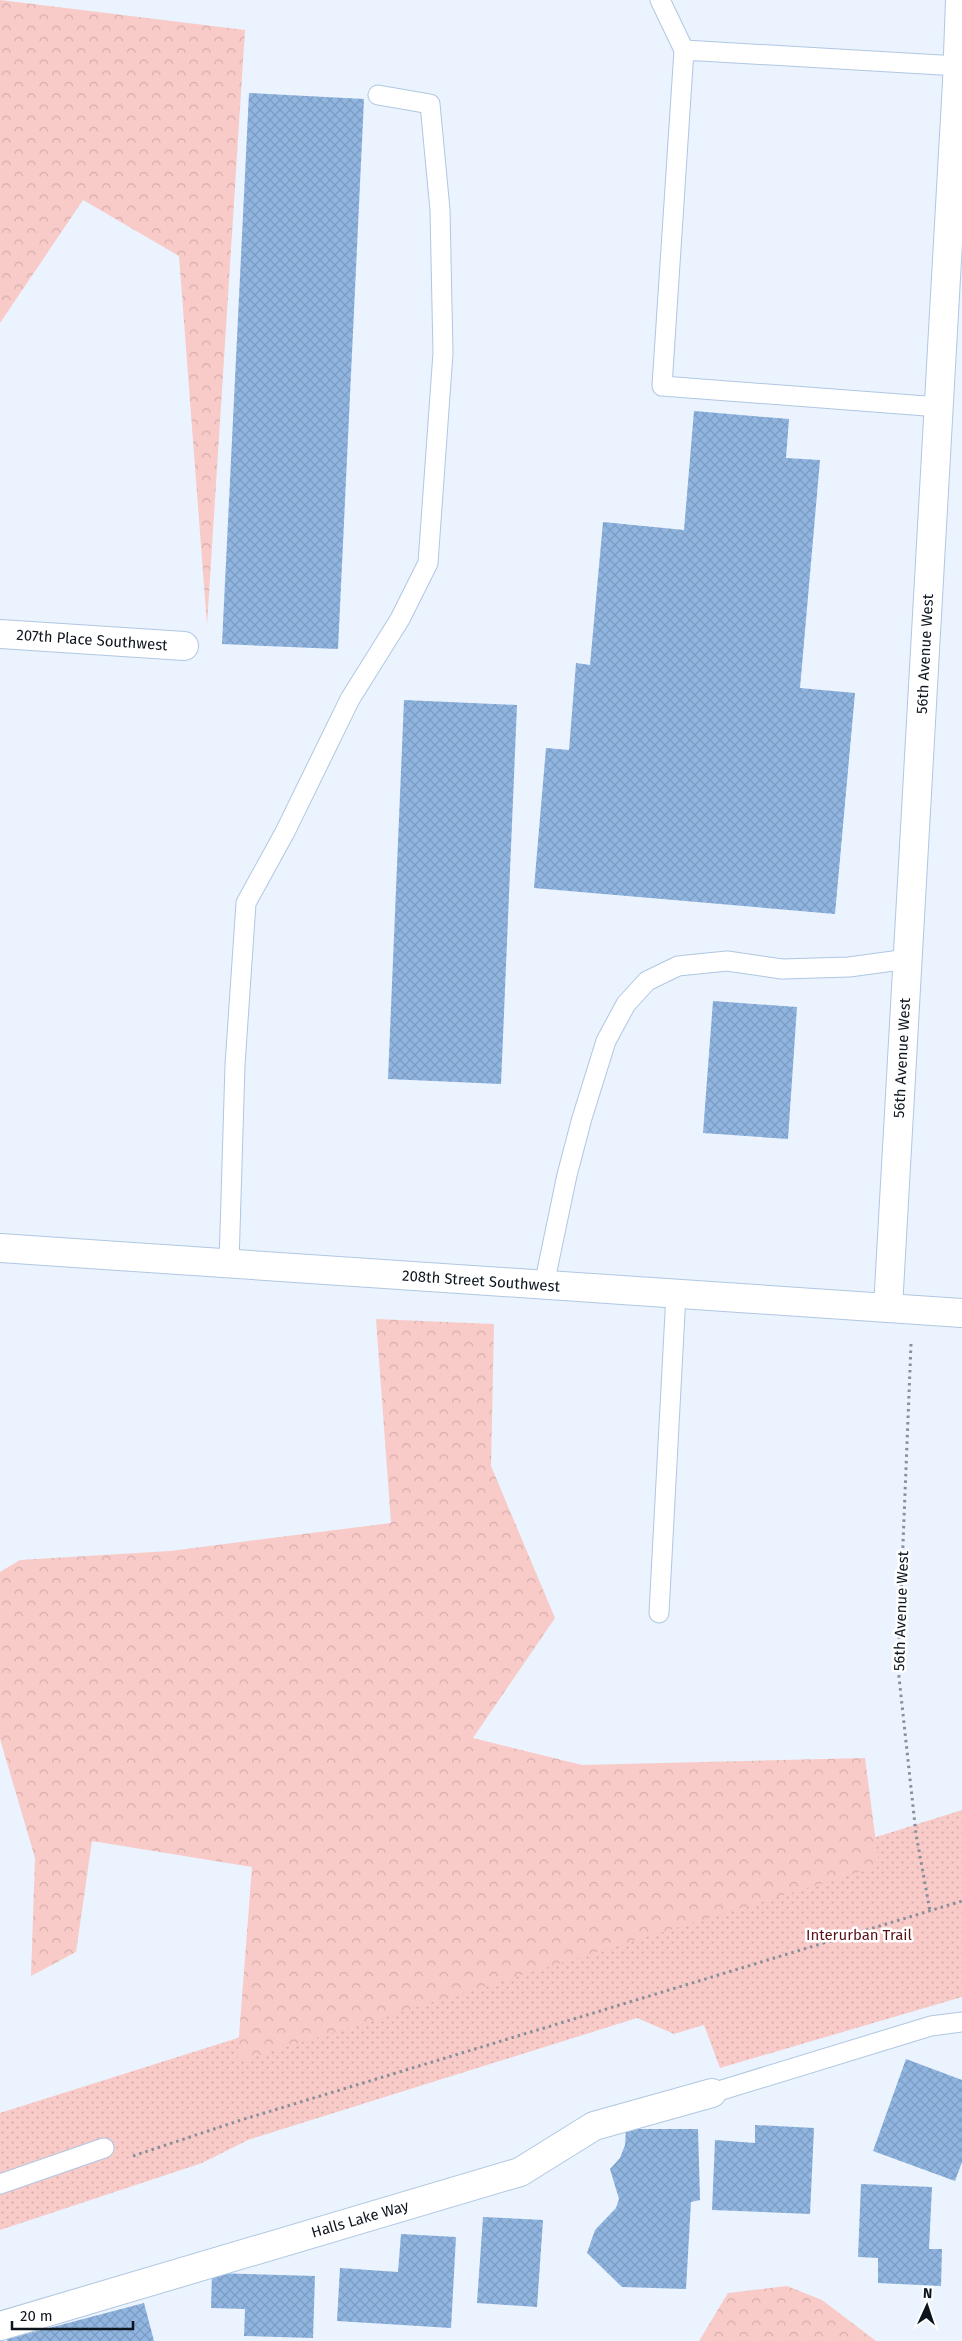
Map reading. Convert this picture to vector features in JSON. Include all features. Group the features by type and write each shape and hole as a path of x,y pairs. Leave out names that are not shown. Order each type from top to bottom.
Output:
{"street":[{"name":"56th Avenue West","path":"901,1309 908,959 959,77 960,0"},
{"name":"207th Place Southwest","path":"0,634 184,646"},
{"name":"208th Street Southwest","path":"0,1248 962,1313"},
{"name":"Halls Lake Way","path":"0,2326 520,2172 594,2126 712,2093"}],"lane":[{"path":"660,0 684,50 662,386 939,407"},
{"path":"684,50 959,77"},
{"path":"228,1264 235,1065 246,903 285,832 350,699 400,619 428,563 443,353 440,210 430,104 378,95"},
{"path":"544,1285 567,1175 582,1118 606,1041 626,1004 647,982 678,966 727,961 782,969 849,967 908,959"},
{"path":"659,1613 676,1294"},
{"path":"712,2093 932,2026 962,2022"},
{"path":"0,2184 104,2148"}],"path":[{"name":"56th Avenue West","path":"901,1309 898,1668 916,1834 930,1911"},
{"path":"238,2121 962,1901"}],"green space":[{"path":"0,0 245,30 207,625 179,256 83,200 0,323"},
{"path":"376,1319 494,1324 491,1466 555,1618 473,1738 582,1765 865,1758 879,1866 237,2062 252,1867 92,1841 76,1952 31,1976 35,1858 0,1739 0,1572 20,1560 170,1551 391,1523"},
{"name":"Interurban Trail","path":"962,1810 962,1997 720,2068 704,2025 674,2034 637,2018 248,2140 202,2163 0,2230 0,2113"},
{"path":"787,2286 822,2300 876,2341 699,2341 728,2293"}],"building":[{"path":"249,93 364,99 338,649 222,644"},
{"path":"694,411 789,419 786,458 820,460 800,688 855,693 835,914 534,888 546,748 569,750 576,663 590,665 603,522 684,530"},
{"path":"404,700 517,705 501,1084 388,1079"},
{"path":"713,1001 797,1007 788,1139 703,1133"},
{"path":"906,2059 962,2080 962,2162 955,2181 873,2151"},
{"path":"755,2125 814,2128 810,2214 712,2210 715,2140 755,2143"},
{"path":"626,2129 698,2129 700,2200 691,2202 686,2289 622,2287 587,2253 595,2230 616,2208 619,2199 610,2169 620,2158 625,2145"},
{"path":"861,2184 932,2187 929,2249 942,2249 941,2286 878,2283 878,2258 858,2257"},
{"path":"483,2217 543,2220 537,2307 477,2303"},
{"path":"401,2234 456,2237 451,2328 337,2321 340,2268 398,2272"},
{"path":"212,2273 315,2276 313,2338 244,2336 245,2309 211,2308"},
{"path":"144,2303 154,2341 7,2341 7,2339"}]}
